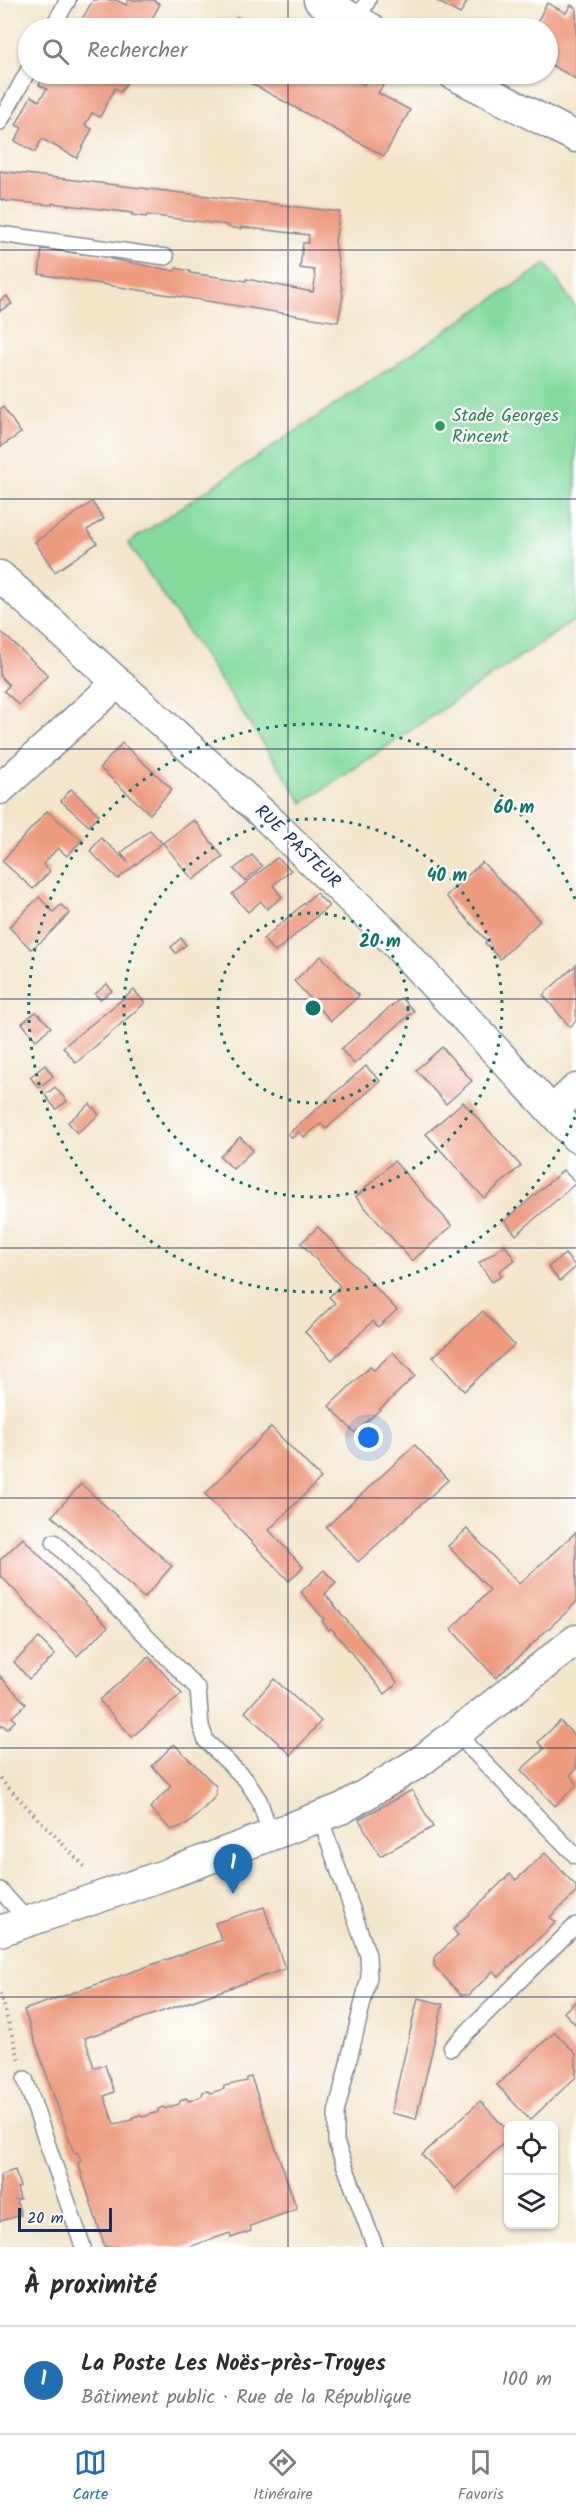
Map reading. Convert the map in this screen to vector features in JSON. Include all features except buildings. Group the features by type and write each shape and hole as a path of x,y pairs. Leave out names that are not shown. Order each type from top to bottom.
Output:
{"street":[{"path":"319,0 365,16"},
{"path":"473,84 576,137"},
{"name":"RUE PASTEUR","path":"0,576 263,814 387,934 576,1137"},
{"path":"0,789 117,683"},
{"path":"552,1111 576,1089"},
{"path":"0,1931 343,1808 421,1761 576,1640"}],"lane":[{"path":"58,18 68,0"},
{"path":"0,122 21,84"},
{"path":"0,234 166,257"},
{"path":"54,1542 198,1689 201,1726 206,1741 246,1780 259,1800 271,1835"},
{"path":"458,1732 470,1748 576,1856"},
{"path":"320,1816 368,1955 369,1977 336,2113 336,2142 375,2247"},
{"path":"0,1890 28,1921"},
{"path":"451,2048 576,1925"},
{"path":"25,2079 83,2247"}],"path":[{"path":"0,1779 90,1873 96,1898"},
{"path":"0,1994 25,2079"}],"green space":[{"name":"Stade Georges Rincent","path":"546,264 576,308 576,619 303,803 128,543"}],"place":[{"name":"Stade Georges Rincent","path":"440,426"},
{"name":"La Poste Les Noës-près-Troyes","path":"233,1894"}]}
